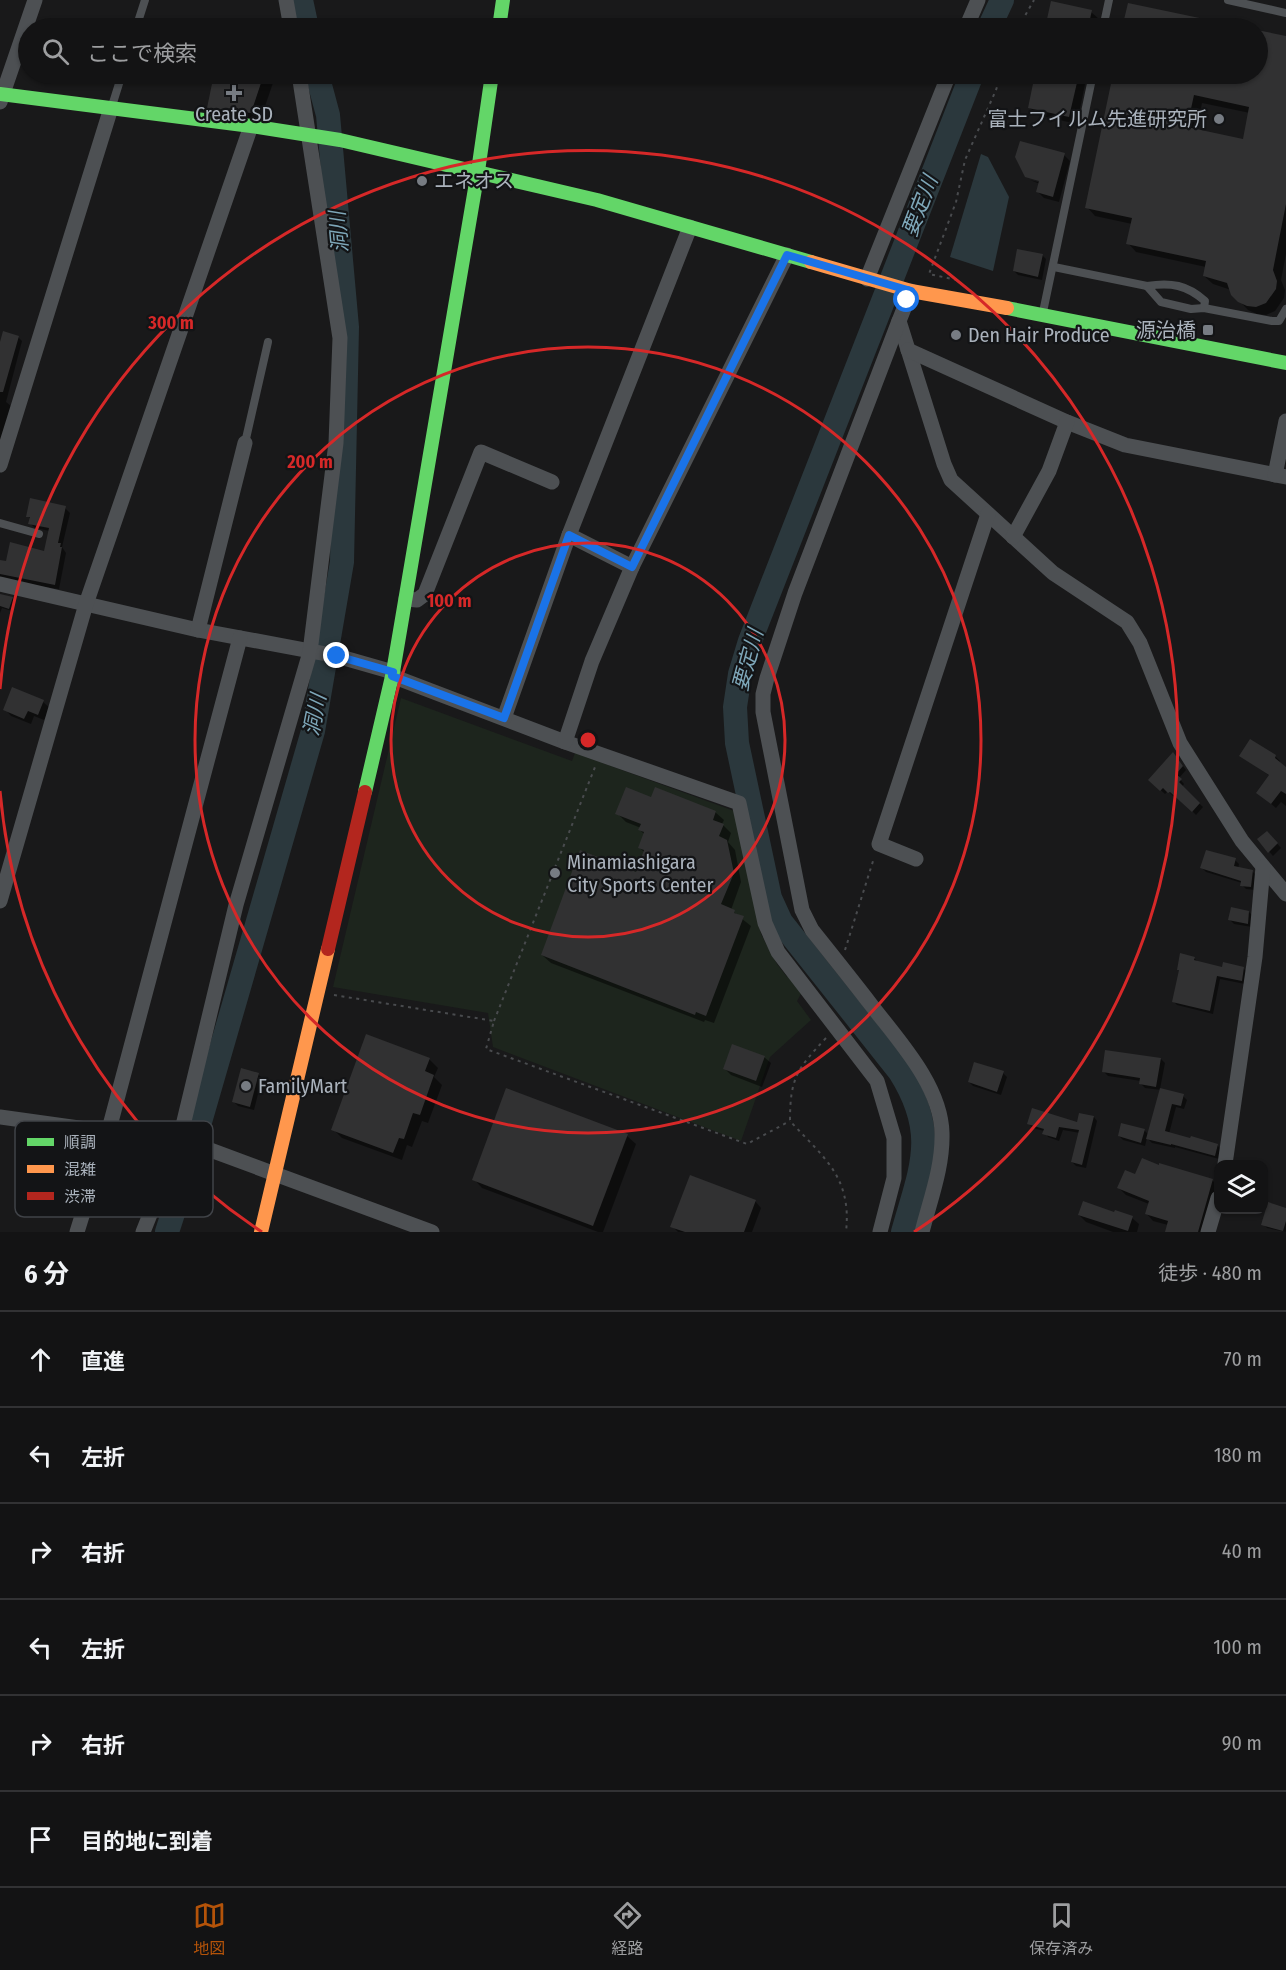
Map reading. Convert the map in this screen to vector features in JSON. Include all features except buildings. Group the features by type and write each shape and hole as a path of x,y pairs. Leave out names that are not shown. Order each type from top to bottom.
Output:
{"street":[{"path":"29,18 35,0"},
{"path":"286,0 289,18"},
{"path":"500,18 503,0"},
{"path":"970,18 978,0"},
{"path":"18,48 1,97 111,108 340,140 597,200 911,291 1043,314 1286,363"},
{"path":"185,1121 236,905 313,652 336,443 340,338 301,84"},
{"path":"261,1232 319,993 392,674 478,171 491,84"},
{"path":"867,279 945,84"},
{"path":"0,465 6,428 111,108"},
{"path":"0,901 86,604 251,126"},
{"path":"504,718 569,535 690,227"},
{"path":"565,742 592,661 632,567 787,255"},
{"path":"911,291 795,593 763,694 763,712 802,910 812,930 909,1055 936,1103 942,1131 941,1157 922,1232"},
{"path":"898,321 951,480 1053,573 1127,622 1140,643 1180,743 1242,841 1286,894"},
{"path":"908,350 1067,422 1125,445 1280,476 1286,421"},
{"path":"1013,537 1049,471 1067,422"},
{"path":"198,630 245,443"},
{"path":"406,599 417,600 425,594 481,452 552,482"},
{"path":"916,859 879,844 988,514"},
{"path":"569,535 632,567"},
{"path":"0,584 198,630 337,656 392,674 565,742 739,803 770,938 834,1028 877,1081 894,1137 894,1178 880,1232"},
{"path":"111,1121 240,638"},
{"path":"1226,1160 1255,957 1263,867"},
{"path":"0,1117 27,1121"},
{"path":"213,1151 432,1232"},
{"path":"1208,1232 1214,1212"},
{"path":"77,1232 82,1217"},
{"path":"143,1232 149,1217"}],"lane":[{"path":"139,18 145,0"},
{"path":"1105,18 1109,0"},
{"path":"1228,0 1286,13"},
{"path":"111,108 119,84"},
{"path":"1043,314 1092,84"},
{"path":"1054,267 1147,286 1164,283 1193,290 1205,302 1204,308"},
{"path":"1147,286 1161,303 1191,309 1204,308 1272,321 1279,321 1286,309"},
{"path":"245,443 268,342"},
{"path":"0,523 39,534"}],"path":[{"path":"1024,18 1034,0"},
{"path":"929,274 956,202 965,160 998,84"},
{"path":"600,754 486,1049 747,1144 790,1121"},
{"path":"840,965 879,844"},
{"path":"319,993 495,1021"},
{"path":"834,1028 800,1067 790,1095 790,1121 832,1167 841,1184 846,1204 846,1232"}],"shaded area":[{"path":"981,154 988,157 1009,197 993,271 950,257"},
{"name":"Minamiashigara City Sports Center","path":"401,698 572,761 575,753 737,812 761,934 777,964 802,992 797,1001 811,1020 770,1057 741,1141 493,1047 488,1013 333,987"}],"waterway":[{"name":"洞川","path":"301,0 305,18"},
{"name":"要定川","path":"994,18 1002,0"},
{"name":"洞川","path":"200,1121 313,731 342,562 347,327 328,115 320,84"},
{"name":"要定川","path":"903,1232 916,1189 923,1151 923,1133 919,1114 912,1094 900,1072 781,922 770,898 737,743 735,707 740,674 750,641 968,84"},
{"name":"洞川","path":"167,1232 172,1217"}],"traffic: fast":[{"path":"500,18 503,0"},
{"path":"365,792 393,672 478,171 491,84"},
{"path":"0,94 251,126 340,140 597,200 811,262"},
{"path":"1007,308 1286,363"}],"traffic: slow":[{"path":"811,262 911,291 1007,308"},
{"path":"261,1232 328,949"}],"traffic: jam":[{"path":"328,949 365,792"}],"place":[{"name":"Create SD","path":"234,93"},
{"name":"富士フイルム先進研究所","path":"1219,119"},
{"name":"エネオス","path":"422,181"},
{"name":"源治橋","path":"1208,330"},
{"name":"Den Hair Produce","path":"956,335"},
{"name":"Minamiashigara City Sports Center","path":"555,873"},
{"name":"FamilyMart","path":"246,1086"}],"route":[{"path":"337,656 393,672 392,676 504,718 569,535 632,567 787,255 911,291 907,300"}]}
